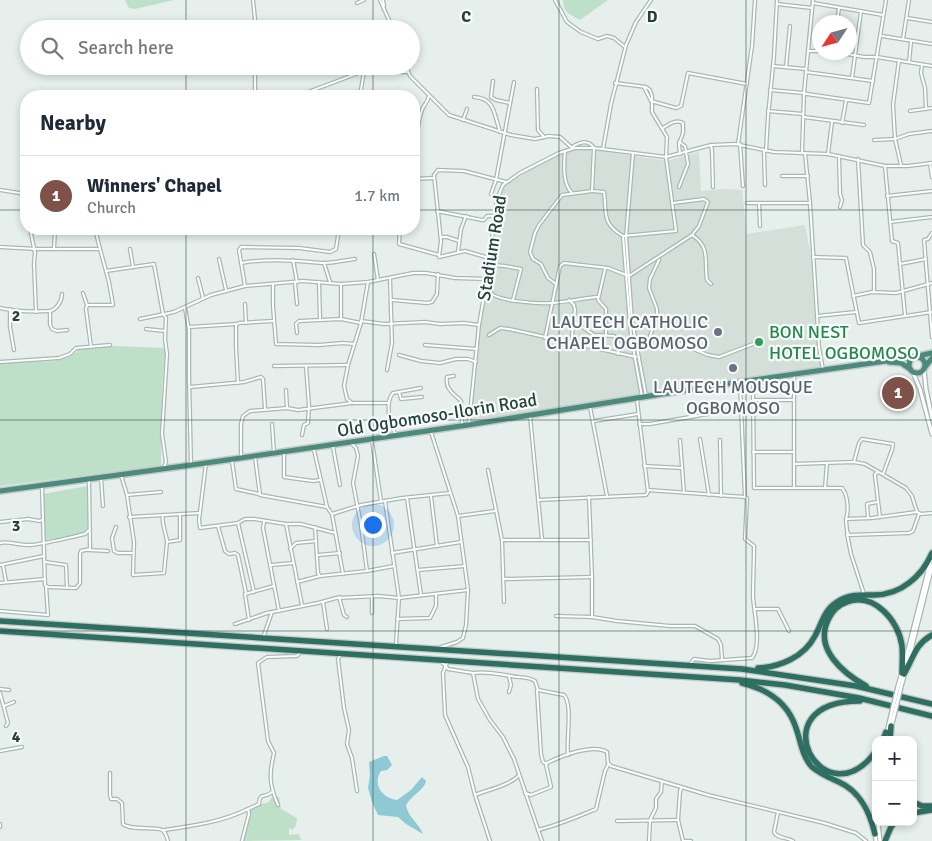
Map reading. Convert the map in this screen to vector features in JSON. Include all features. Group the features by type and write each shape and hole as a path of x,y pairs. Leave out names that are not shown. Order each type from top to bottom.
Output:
{"highway":[{"path":"878,362 932,353"},
{"path":"914,357 923,359 924,368"},
{"path":"911,370 909,362 914,357"},
{"path":"878,362 901,363 919,373 932,358"},
{"name":"Old Ogbomoso-Ilorin Road","path":"0,491 284,452 878,362"},
{"path":"742,669 768,668 796,657 808,646 815,636 824,615 833,605 849,596 890,593 920,574 932,554"},
{"path":"872,689 846,673 836,663 826,646 824,639 826,625 831,613 841,604 853,600 864,600 874,604 887,614 897,631 902,645 903,674"},
{"path":"0,621 742,669 872,689 932,704"},
{"path":"0,631 723,679 785,685 871,700 932,716"},
{"path":"903,674 916,649 926,638 932,635"},
{"path":"723,679 763,690 771,694 784,706 793,719 807,760 820,773 841,783 859,797 866,808 875,834"},
{"path":"871,700 843,702 821,710 811,720 807,728 806,742 807,749 815,762 827,771 835,774 855,769 872,756"},
{"path":"888,736 892,726"},
{"path":"917,804 932,806"},
{"path":"917,812 932,810"},
{"path":"885,841 892,826"}],"street":[{"path":"253,0 255,20"},
{"path":"357,3 364,0"},
{"path":"381,0 388,20"},
{"path":"555,0 564,18 581,32 598,39 607,36 614,38 625,47"},
{"path":"603,149 615,83 625,47 632,29 651,0"},
{"path":"743,186 739,144 755,0"},
{"path":"765,185 765,151 777,0"},
{"path":"770,90 804,92 806,94 846,101 870,103 882,36 886,0"},
{"path":"903,40 909,0"},
{"path":"823,370 819,347 808,176 804,153 804,92 813,2 884,15"},
{"path":"777,4 812,8"},
{"path":"838,15 840,8"},
{"path":"857,36 861,11"},
{"path":"907,18 932,22"},
{"path":"786,67 790,26"},
{"path":"882,36 932,44"},
{"path":"909,62 912,41"},
{"path":"808,51 812,51"},
{"path":"857,55 932,65"},
{"path":"852,78 854,60"},
{"path":"899,60 893,99 895,138 901,165"},
{"path":"922,64 921,73 925,88 926,109"},
{"path":"773,66 874,81"},
{"path":"652,101 676,108 680,106 688,73 747,84"},
{"path":"255,75 256,90"},
{"path":"317,90 354,75"},
{"path":"361,90 363,75"},
{"path":"411,75 449,115 504,134 535,139 560,137 572,148 579,142 591,144 594,148 592,191"},
{"path":"488,100 491,97 493,82"},
{"path":"497,199 490,194 496,180 514,82"},
{"path":"556,284 548,278 541,264 533,259 530,252 535,233 547,213 562,195 592,191 604,192 606,220 613,229 625,237 676,231 666,157 667,137 652,112 650,90 644,87 615,83"},
{"path":"536,89 538,130 544,137"},
{"path":"420,118 423,106 429,100 429,96"},
{"path":"474,97 488,100 500,132"},
{"path":"491,97 510,103"},
{"path":"842,123 846,101"},
{"path":"910,111 932,108"},
{"path":"463,120 467,109"},
{"path":"768,112 804,115 832,122 864,125"},
{"path":"663,128 675,121 683,123 680,154"},
{"path":"828,154 832,122"},
{"path":"874,140 932,131"},
{"path":"679,187 688,164 685,146 680,142"},
{"name":"Stadium Road","path":"465,425 476,362 497,199 499,190 506,182 520,173 572,148 594,148 666,157 711,145 739,144 765,151 828,154 885,166 896,167 931,163"},
{"path":"711,145 714,187"},
{"path":"566,150 564,179 567,188 572,193"},
{"path":"538,500 643,496 648,490 638,414 642,397 634,343 625,237 633,153"},
{"path":"838,156 842,200 840,207"},
{"path":"858,159 863,244 870,252 874,269 874,292"},
{"path":"931,163 932,177"},
{"path":"885,166 892,242 898,243 904,312 906,315"},
{"path":"439,255 441,237 434,178 438,170 464,171 506,182"},
{"path":"782,176 808,176"},
{"path":"420,179 434,178"},
{"path":"0,190 20,193"},
{"path":"887,196 932,190"},
{"path":"627,276 692,235 699,226 708,202 704,200 673,203"},
{"path":"747,203 810,203"},
{"path":"759,203 760,226"},
{"path":"437,211 484,220 487,216 494,216"},
{"path":"458,252 460,229 466,216"},
{"path":"890,222 932,217"},
{"path":"932,233 929,238 924,240 932,337"},
{"path":"31,235 35,252 36,312"},
{"path":"54,249 55,235"},
{"path":"87,305 113,305 96,235"},
{"path":"245,286 239,250 241,247 334,251 337,247 338,235"},
{"path":"400,235 399,244 439,255 438,257 467,251 489,258"},
{"path":"692,235 702,244 706,254 707,280 711,284"},
{"path":"441,237 460,241"},
{"path":"0,247 100,249"},
{"path":"130,249 133,267"},
{"path":"374,254 378,280"},
{"path":"813,258 846,258 859,323 902,318 906,315 931,312"},
{"path":"218,259 226,290"},
{"path":"241,263 258,260 293,260 324,263 355,259"},
{"path":"293,260 297,304"},
{"path":"650,339 658,309 649,288 650,279 659,260"},
{"path":"900,264 926,260"},
{"path":"324,263 330,282"},
{"path":"545,338 559,268 564,263 605,268 627,276"},
{"path":"106,271 154,264 166,318 162,434 166,462 163,469"},
{"path":"513,300 521,269 493,265 491,293 495,297 513,300 551,303 598,297"},
{"path":"605,268 598,297 600,304 606,308 606,334"},
{"path":"140,319 185,308 204,298 245,286 296,282 330,282 341,284 368,282 413,273 438,274 455,278 487,279"},
{"path":"392,300 432,302 437,294 438,274"},
{"path":"198,278 204,298"},
{"path":"387,370 392,343 390,278"},
{"path":"319,282 320,319"},
{"path":"352,404 347,399 344,386 348,365 361,322 368,282"},
{"path":"273,284 276,344 343,342 354,344"},
{"path":"341,284 341,319"},
{"path":"853,296 874,292 902,292 932,284"},
{"path":"0,308 25,312 50,311 60,302 62,294"},
{"path":"83,294 87,305 91,347"},
{"path":"569,300 574,306 575,322 571,344"},
{"path":"245,304 246,323"},
{"path":"185,308 189,327 191,465"},
{"path":"10,310 10,327 14,350"},
{"path":"50,311 52,329 56,331 66,330"},
{"path":"817,316 856,312"},
{"path":"297,333 297,321 320,319 391,324 425,322 480,325"},
{"path":"189,327 274,321"},
{"path":"575,322 594,335 606,334 614,336 618,341 618,354"},
{"path":"237,324 238,383"},
{"path":"490,335 500,328 636,358"},
{"path":"146,329 166,331"},
{"path":"634,343 650,339 680,344 714,356 753,344"},
{"path":"0,362 58,358 70,354 76,348 110,345"},
{"path":"425,345 477,349"},
{"path":"398,356 440,363 456,359 468,359 476,362"},
{"path":"274,366 348,365"},
{"path":"302,435 304,425 308,423 306,366"},
{"path":"924,368 932,418"},
{"path":"911,370 920,390 932,434"},
{"path":"794,374 794,488"},
{"path":"454,376 446,377 446,384 461,401 465,425"},
{"path":"189,387 238,383 262,378 265,409"},
{"path":"690,666 694,659 710,661 754,656 757,633 754,546 746,538 747,498 744,497 740,382"},
{"path":"794,382 754,386 754,488 826,488 844,490 848,513 846,519 847,534 851,554 864,594"},
{"path":"396,435 392,428 388,403 392,393 421,388"},
{"path":"286,390 287,408"},
{"path":"399,392 399,397 402,399 422,397"},
{"path":"753,400 794,400"},
{"path":"241,458 241,424 243,416 250,411 287,408 298,410 308,407 388,403"},
{"path":"590,405 607,496"},
{"path":"639,424 650,424 742,408"},
{"path":"530,414 542,539"},
{"path":"593,421 638,414"},
{"path":"272,424 274,453"},
{"path":"431,430 458,516 468,590 466,625 463,638 435,649"},
{"path":"371,439 381,502"},
{"path":"700,439 709,495"},
{"path":"854,462 859,443 862,439 892,444 892,450 883,474"},
{"path":"680,440 684,493"},
{"path":"720,440 721,496"},
{"path":"349,442 356,448 358,456 353,484 367,571"},
{"path":"333,444 340,485"},
{"path":"314,447 327,507 332,514 343,574"},
{"path":"284,452 284,476 313,481 320,480"},
{"path":"753,452 794,452"},
{"path":"255,456 258,494"},
{"path":"232,459 236,489 262,496 327,507"},
{"path":"166,462 172,468"},
{"path":"794,464 854,462 865,464 909,491 918,513 912,533 847,534"},
{"path":"206,463 200,528 254,519 264,522 301,524 335,533"},
{"path":"826,488 827,463"},
{"path":"644,466 683,468"},
{"path":"488,470 502,540 504,602"},
{"path":"878,472 875,474 880,517"},
{"path":"120,475 127,495 134,542 132,553 133,575 163,573 167,542 162,521 163,515"},
{"path":"101,478 103,506"},
{"path":"88,550 90,546 89,479"},
{"path":"0,611 48,615 42,485"},
{"path":"648,490 744,497"},
{"path":"127,495 161,492"},
{"path":"332,514 357,506 385,501 451,493"},
{"path":"431,496 437,546"},
{"path":"589,497 592,617"},
{"path":"406,498 421,595"},
{"path":"385,501 399,598 396,646"},
{"path":"868,518 867,504 878,502"},
{"path":"458,516 495,511"},
{"path":"846,519 932,512"},
{"path":"129,517 200,513"},
{"path":"167,542 180,540 180,514"},
{"path":"0,522 28,519 40,521 43,519"},
{"path":"264,522 279,610"},
{"path":"238,523 254,592"},
{"path":"286,524 302,605"},
{"path":"218,526 225,551 229,554 235,553 238,555 244,553"},
{"path":"116,527 112,538 114,551 118,554 132,553"},
{"path":"315,527 320,576"},
{"path":"0,543 6,541 22,545 44,542 85,534 90,529"},
{"path":"502,540 591,540"},
{"path":"290,549 296,543 316,541"},
{"path":"392,553 462,542"},
{"path":"46,586 76,588 79,585 81,551 108,551"},
{"path":"317,556 340,553"},
{"path":"892,726 932,554"},
{"path":"238,555 246,593 244,596 249,620"},
{"path":"6,582 1,565 44,556"},
{"path":"45,562 66,566 67,588"},
{"path":"271,565 293,563"},
{"path":"297,582 320,576 394,566"},
{"path":"418,570 465,566"},
{"path":"903,674 932,566"},
{"path":"503,579 592,577"},
{"path":"0,583 45,579"},
{"path":"246,593 274,586"},
{"path":"235,624 279,610 339,597 372,596 399,598 468,590"},
{"path":"398,619 430,618 436,606 436,594"},
{"path":"372,596 372,613"},
{"path":"339,597 344,615 347,617"},
{"path":"322,602 327,629"},
{"path":"755,609 778,608 788,631"},
{"path":"263,638 272,612"},
{"path":"556,616 592,617 670,626 695,626 718,638 721,645 722,659"},
{"path":"278,805 272,792 270,764 274,753 268,741 258,663 268,657 297,656 301,651"},
{"path":"342,654 338,659 344,708 349,730 347,744 353,761 357,791"},
{"path":"440,660 448,669 474,673 492,672 534,680 537,690 541,754 543,762 546,764 551,787 531,795 525,793"},
{"path":"448,660 443,673 445,715 468,767 490,841"},
{"path":"474,673 478,699 490,720 503,737 514,759 542,841"},
{"path":"509,676 509,692"},
{"path":"0,689 9,690"},
{"path":"537,690 558,692 564,694 567,698 569,715 566,742 568,755"},
{"path":"0,693 8,723 6,726"},
{"path":"4,706 14,702"},
{"path":"886,732 893,716"},
{"path":"0,750 22,747"},
{"path":"538,830 572,820 583,813 596,809 605,771 609,765 608,753 602,749 589,748 546,764"},
{"path":"609,765 682,788 856,833 866,841"},
{"path":"110,773 111,798 118,799 122,803 123,824 128,827 162,830 176,829 231,817 259,804 261,796 269,795 272,792"},
{"path":"475,795 504,785 519,775"},
{"path":"649,841 650,820 656,808 656,799 661,792 662,781"},
{"path":"682,788 680,791 678,820 682,841 691,841"},
{"path":"242,841 249,814 248,809"},
{"path":"778,812 774,832 779,837 789,838 794,841"},
{"path":"617,822 678,820"},
{"path":"875,826 878,841"},
{"path":"878,826 878,841"},
{"path":"162,830 168,841"}],"shaded area":[{"path":"578,149 667,161 699,152 701,191 742,190 747,234 805,225 811,256 816,329 821,367 472,421 482,317 489,281 497,198 507,184 547,160 567,151"}],"green space":[{"path":"125,0 174,0 135,9 129,8"},
{"path":"563,0 608,0 580,20 566,11"},
{"path":"116,346 164,348 161,466 0,486 0,363 55,361 72,355 80,349"},
{"path":"87,486 89,530 83,534 45,540 43,494"},
{"path":"279,797 281,809 297,818 296,826 292,830 289,828 289,835 299,834 301,840 243,841 249,821 249,810 269,802 271,798"}],"water":[{"path":"387,756 392,765 387,770 381,771 378,776 378,785 383,793 392,799 397,800 411,790 422,777 426,781 423,787 406,805 407,810 423,834 398,817 378,815 368,788 369,762"}],"place":[{"name":"LAUTECH CATHOLIC CHAPEL OGBOMOSO","path":"718,332"},
{"name":"BON NEST HOTEL OGBOMOSO","path":"759,342"},
{"name":"LAUTECH MOUSQUE OGBOMOSO","path":"733,368"},
{"name":"Winners' Chapel","path":"898,393"}]}
